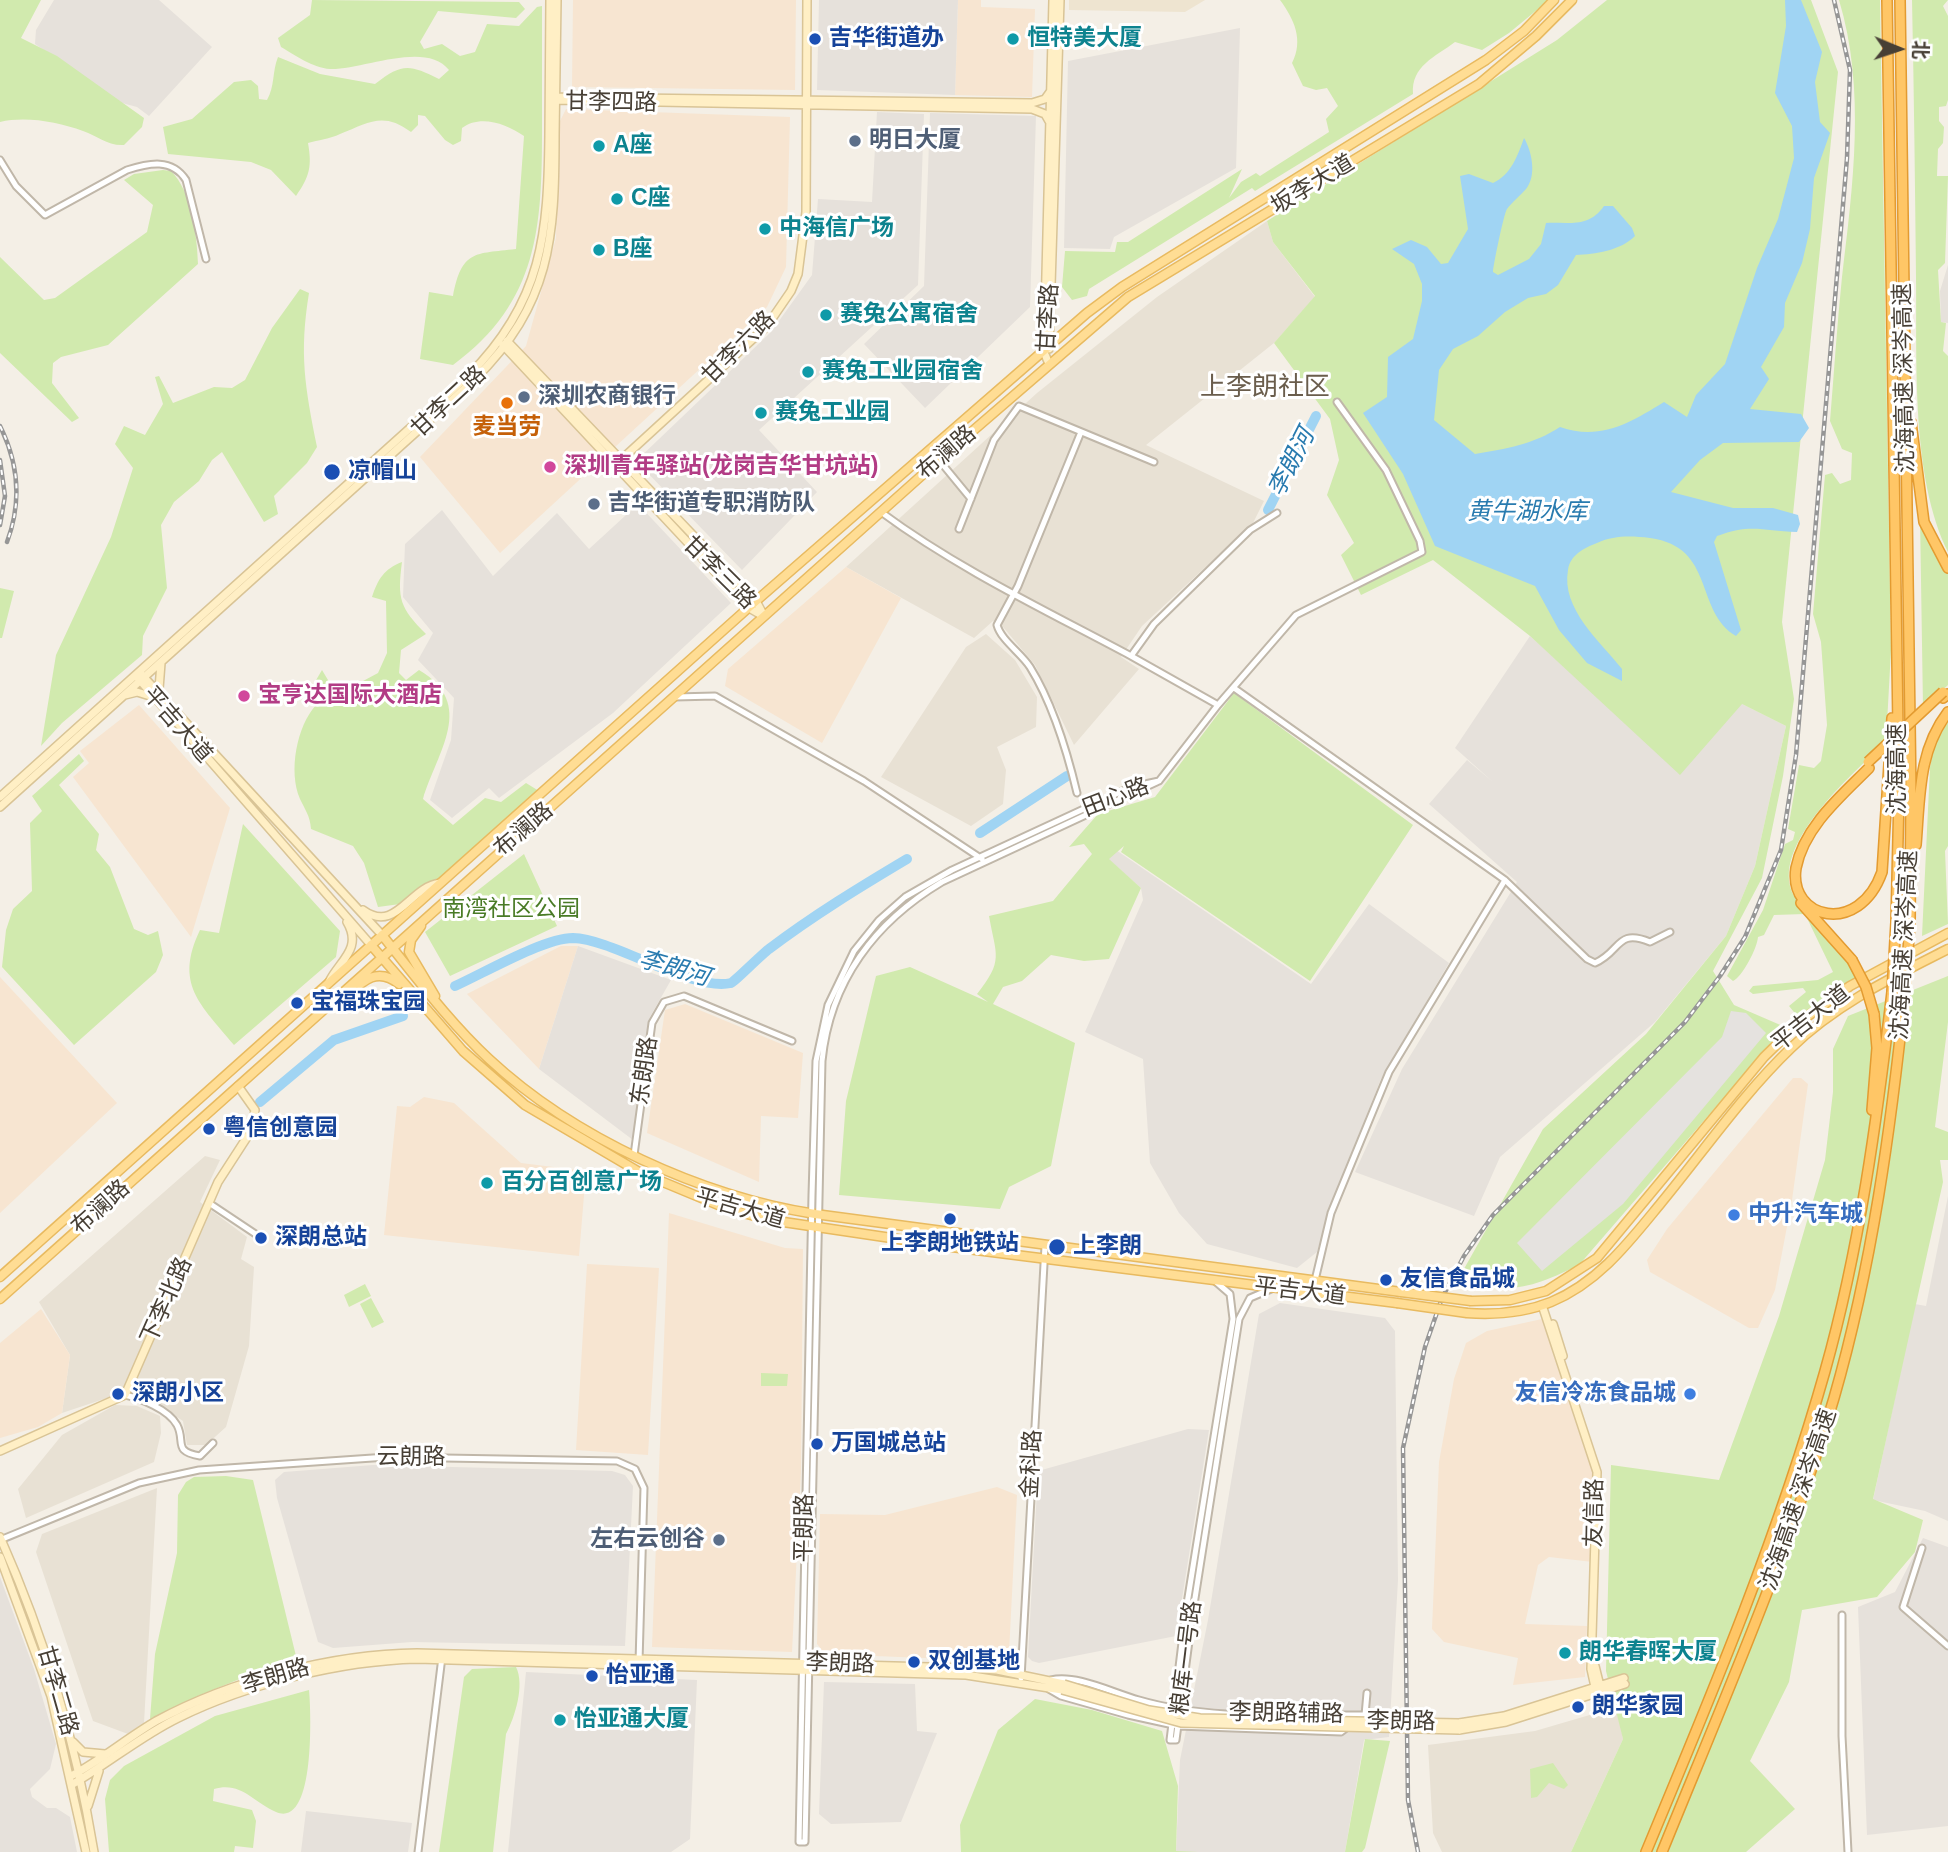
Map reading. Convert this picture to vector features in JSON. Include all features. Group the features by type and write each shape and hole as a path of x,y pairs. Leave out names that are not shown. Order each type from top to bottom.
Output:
{"highway":[{"name":"沈海高速 深岑高速","path":"1887,0 1897,615"},
{"name":"沈海高速 深岑高速","path":"1662,1852 1783,1556 1835,1394 1878,1195 1895,1086 1910,923 1911,793 1900,0"},
{"path":"1904,301 1912,441 1920,505 1930,536 1948,568"},
{"path":"1868,765 1821,819 1799,858 1796,876 1799,890 1810,905 1828,914 1846,914 1863,904 1874,891 1884,863 1897,615"},
{"name":"沈海高速","path":"1896,922 1897,615"},
{"path":"1865,1193 1877,1048 1874,1014 1866,987 1852,960 1800,902 1792,884 1791,868 1799,846 1817,816 1945,693"},
{"path":"1910,923 1924,759 1930,739 1948,712"},
{"name":"沈海高速 深岑高速","path":"1646,1852 1723,1666 1775,1528 1829,1358 1865,1193 1892,992 1896,922"}],"main road":[{"name":"坂李大道","path":"1046,349 1122,287 1486,60 1524,31 1554,0"},
{"name":"坂李大道","path":"1049,363 1128,298 1479,84 1536,36 1572,0"},
{"name":"布澜路","path":"0,1277 756,601 1046,349"},
{"name":"布澜路","path":"0,1298 1049,363"},
{"path":"433,910 408,947 410,959 432,986 437,1002"},
{"name":"平吉大道","path":"382,935 472,1042 532,1095 634,1155 732,1197 773,1208 1045,1246 1490,1302 1527,1296 1562,1283 1588,1265 1611,1244 1764,1057 1801,1021 1850,986 1948,933"},
{"name":"平吉大道","path":"371,945 463,1051 491,1078 556,1126 639,1172 693,1196 770,1220 814,1228 1467,1313 1512,1313 1544,1304 1587,1282 1621,1252 1773,1066 1809,1031 1857,997 1948,949"},
{"path":"320,1013 328,1011 373,975 395,981 423,1004"}],"street":[{"name":"甘李二路","path":"0,807 140,676 162,660 474,380 505,343 531,303 548,254 555,204 550,0"},
{"name":"甘李二路","path":"553,98 557,0"},
{"name":"甘李六路","path":"622,459 767,326 791,291 803,250 807,0"},
{"name":"甘李路","path":"1049,363 1046,349 1052,0"},
{"name":"甘李路","path":"1046,349 1060,0"},
{"name":"甘李四路","path":"807,103 1032,103 1045,99 1050,92"},
{"name":"甘李四路","path":"553,98 1032,109 1041,112 1049,121"},
{"path":"0,160 16,186 46,215 127,170 142,165 169,164 179,170 186,180 206,259"},
{"name":"甘李二路","path":"0,797 140,676 505,343"},
{"name":"甘李三路","path":"505,343 756,601 764,616"},
{"name":"甘李三路","path":"505,343 749,608 764,616"},
{"path":"881,512 910,534 1218,705 1296,615 1422,552 1420,541 1386,470 1337,402"},
{"path":"958,529 994,440 1019,406 1154,462"},
{"path":"1077,793 1069,760 1030,666 998,629 1081,432"},
{"path":"939,460 971,499"},
{"path":"1131,656 1154,624 1250,530 1277,513"},
{"path":"121,696 137,692 157,695 162,660"},
{"name":"平吉大道","path":"140,676 371,945"},
{"path":"1234,688 1506,880 1587,959 1595,963 1610,953 1622,939 1631,937 1650,943 1670,932"},
{"name":"平吉大道","path":"157,695 382,935"},
{"path":"675,697 715,696 864,781 983,859"},
{"name":"田心路","path":"815,1214 818,1044 835,986 854,951 892,908 923,886 1131,788 1159,781 1218,705"},
{"path":"1312,1293 1331,1213 1389,1072 1506,880"},
{"path":"348,897 365,913 389,917 431,885 440,884"},
{"path":"329,984 353,945 349,925 330,899"},
{"name":"东朗路","path":"634,1155 652,1023 664,1002 684,996 792,1041"},
{"name":"下李北路","path":"125,1395 209,1203 254,1120 255,1110 238,1086"},
{"path":"209,1203 257,1235"},
{"name":"平朗路","path":"802,1842 815,1214"},
{"name":"金科路","path":"1021,1678 1045,1246"},
{"name":"粮库一号路","path":"1178,1709 1186,1610 1233,1319 1230,1294 1214,1281"},
{"name":"粮库一号路","path":"1175,1726 1239,1319 1250,1298 1273,1288"},
{"name":"友信路","path":"1544,1304 1597,1472 1591,1669 1597,1686"},
{"path":"0,1451 125,1395 139,1399 172,1420 178,1427 181,1447 185,1452 200,1456 213,1444"},
{"name":"云朗路","path":"0,1539 139,1483 199,1470 387,1457 617,1461 635,1469 644,1488 640,1662"},
{"name":"甘李二路","path":"0,1539 48,1658 71,1740 86,1852"},
{"path":"1923,1548 1903,1607 1948,1646"},
{"name":"甘李二路","path":"0,1557 47,1684 88,1817 94,1852"},
{"path":"1842,1615 1842,1735 1848,1852"},
{"name":"李朗路","path":"76,1778 109,1753 177,1711 296,1670 374,1655 967,1668 1048,1683 1149,1710 1200,1718 1459,1726 1506,1722 1624,1681 1597,1686 1504,1716 1459,1726"},
{"path":"418,1852 442,1657"},
{"name":"李朗路","path":"76,1778 104,1765 180,1717 298,1676 372,1662 442,1657"},
{"name":"李朗路辅路","path":"1048,1683 1066,1679 1178,1709 1365,1716"},
{"name":"李朗路辅路","path":"1048,1683 1061,1696 1175,1726 1341,1732 1365,1716"},
{"path":"1365,1716 1367,1693"},
{"path":"71,1740 89,1754 109,1753"},
{"path":"88,1817 92,1784 104,1765"}],"shaded area":[{"path":"54,0 159,0 212,47 149,116 137,107 122,103 35,44 36,30"},
{"path":"573,0 796,0 795,90 572,87"},
{"path":"819,0 958,0 955,95 817,90"},
{"path":"958,0 981,0 981,7 1035,9 1032,97 955,95"},
{"path":"1069,0 1205,0 1185,12 1069,10"},
{"path":"1240,28 1236,168 1114,237 1110,249 1064,248 1068,61"},
{"path":"566,109 790,117 786,267 767,307 500,553 420,457 526,346 556,238 559,123"},
{"name":"赛兔工业园","path":"877,112 924,114 918,285 759,430 817,492 742,570 636,461 771,332 812,275 818,199 872,202"},
{"path":"930,113 1036,116 1030,307 925,408 864,344 924,286"},
{"path":"1267,221 1273,242 1315,297 1274,343 1146,445 1264,501 1253,523 1142,626 1121,657 1139,669 1074,745 1035,665 1003,627 993,621 974,638 846,567 1037,393 1157,297"},
{"path":"1948,265 1948,323 1941,322 1940,291"},
{"path":"638,504 731,603 613,713 499,798 489,788 452,818 430,800 451,740 454,698 418,660 433,633 403,597 405,544 442,510 493,576 557,513 589,549"},
{"path":"846,567 901,598 822,743 725,686 728,669"},
{"path":"986,634 1015,660 1037,697 1036,727 997,747 1006,770 1003,804 971,826 881,777 966,647"},
{"path":"1530,636 1587,687 1742,704 1786,726 1755,866 1726,936 1655,1022 1500,1157 1474,1216 1355,1172 1402,1069 1517,882 1429,804 1467,760 1493,782 1455,748"},
{"path":"139,705 230,808 191,937 73,777 89,763 80,751"},
{"path":"1116,850 1311,984 1369,904 1449,963 1381,1079 1334,1196 1317,1252 1297,1268 1207,1244 1179,1213 1150,1163 1143,1059 1085,1032 1143,900 1141,888 1108,859"},
{"path":"561,946 578,946 539,1069 467,994"},
{"path":"578,946 671,980 650,1017 633,1140 539,1069"},
{"path":"0,977 117,1103 0,1213"},
{"path":"685,1004 803,1053 798,1118 761,1116 759,1182 647,1133 665,1010"},
{"path":"1731,1011 1746,1013 1766,1033 1623,1204 1542,1271 1517,1243 1722,1037"},
{"name":"中升汽车城","path":"1793,1078 1801,1078 1808,1084 1792,1200 1775,1290 1758,1328 1749,1328 1650,1272 1647,1260 1667,1229"},
{"name":"百分百创意广场","path":"424,1097 454,1103 521,1163 586,1171 579,1256 384,1235 397,1106 410,1107"},
{"name":"深朗小区","path":"205,1156 220,1160 200,1202 247,1237 241,1259 254,1267 249,1346 226,1427 206,1445 187,1445 183,1421 134,1389 62,1413 70,1355 39,1302"},
{"path":"1948,1196 1948,1521 1925,1511 1873,1500 1915,1304 1926,1306"},
{"path":"669,1213 785,1248 803,1249 801,1471 792,1652 652,1647"},
{"path":"587,1264 659,1268 648,1455 576,1450"},
{"path":"1280,1303 1385,1318 1395,1331 1398,1580 1389,1737 1364,1740 1345,1852 1176,1852 1180,1760 1208,1620 1259,1314"},
{"path":"41,1309 70,1355 62,1413 38,1427 0,1438 0,1343"},
{"path":"1542,1319 1547,1321 1598,1473 1593,1562 1549,1557 1538,1565 1525,1624 1587,1626 1585,1677 1513,1685 1518,1658 1444,1642 1432,1629 1439,1462 1454,1379 1466,1343 1487,1331"},
{"path":"115,1405 137,1406 160,1416 161,1433 154,1462 26,1518 18,1489 62,1435"},
{"path":"1188,1429 1209,1430 1176,1636 1039,1663 1032,1661 1028,1657 1038,1471"},
{"path":"373,1465 612,1471 625,1475 633,1486 625,1646 412,1642 333,1648 318,1642 277,1498 275,1480 284,1472"},
{"path":"997,1487 1017,1495 1009,1653 999,1661 825,1654 817,1644 820,1514 885,1515"},
{"path":"157,1488 144,1723 128,1734 93,1721 36,1552 42,1534"},
{"path":"1923,1538 1948,1547 1948,1826 1867,1835 1858,1607 1895,1592"},
{"path":"0,1577 34,1669 56,1744 50,1769 30,1789 32,1797 47,1808 56,1808 70,1817 77,1852 0,1852"},
{"path":"526,1672 697,1680 690,1839 671,1852 508,1852"},
{"path":"824,1682 915,1684 917,1731 937,1733 901,1822 831,1824 819,1814"},
{"name":"朗华家园","path":"1617,1707 1623,1739 1571,1852 1442,1852 1433,1833 1428,1745 1535,1731"},
{"path":"306,1811 412,1823 408,1852 301,1852"}],"green space":[{"path":"0,0 41,0 21,38 57,56 144,118 142,127 124,145 113,144 83,131 53,123 31,120 0,122"},
{"path":"312,0 519,2 525,9 516,18 438,11 420,42 424,49 442,44 460,56 475,52 487,24 519,26 537,7 542,6 542,164 537,229 530,260 519,288 503,315 482,341 453,365 420,359 429,292 453,296 461,270 472,257 516,249 524,136 493,122 477,122 462,128 461,141 453,145 445,140 425,116 418,115 418,125 411,132 392,122 367,123 308,143 309,171 296,196 271,170 251,162 168,154 163,127 192,119 234,82 251,80 258,86 259,99 267,100 278,57 320,74 375,84 399,69 413,68 439,79 449,70 439,61 425,57 330,69 304,61 281,47 278,38 310,15"},
{"path":"1280,0 1549,0 1509,33 1482,50 1455,42 1420,69 1413,84 1413,94 1255,191 1252,188 1089,289 1087,296 1072,300 1062,287 1065,251 1115,252 1117,242 1128,242 1242,169 1229,198 1241,182 1256,173 1260,176 1329,132 1326,119 1338,106 1327,88 1316,90 1303,86 1292,63 1297,46 1296,30"},
{"path":"1607,0 1811,0 1838,72 1782,622 1794,699 1783,776 1762,878 1713,971 1734,1005 1785,1027 1579,1265 1533,1284 1491,1288 1456,1283 1543,1129 1646,1034 1726,936 1755,866 1786,726 1742,704 1680,775 1530,636 1433,560 1361,595 1341,555 1354,543 1327,495 1339,460 1330,419 1274,343 1315,296 1273,242 1267,221 1557,40"},
{"path":"1839,0 1880,0 1891,650 1886,742 1818,812 1803,833 1793,855 1789,876 1794,896 1801,906 1862,973 1798,1017 1789,1006 1806,992 1803,988 1753,994 1749,991 1753,986 1818,980 1833,972 1805,914 1774,915 1764,935 1758,937 1741,974 1733,981 1727,976 1763,910 1785,844 1793,840 1795,832 1788,829 1799,765 1814,768 1821,761 1827,725 1821,642 1813,614 1825,475 1832,473 1840,484 1851,480 1852,453 1842,449 1830,421 1855,138 1852,68"},
{"path":"1912,0 1948,0 1943,6 1948,16 1948,100 1946,106 1939,107 1939,121 1944,127 1943,143 1938,149 1937,176 1948,176 1945,263 1938,270 1941,322 1946,323 1943,351 1948,356 1948,552 1936,522 1928,489 1918,418"},
{"path":"171,171 189,202 195,227 198,264 108,345 61,357 53,363 52,383 79,418 72,422 0,353 0,257 44,300 55,298 147,232 153,205 124,180 134,174"},
{"path":"300,289 309,293 304,353 309,406 317,447 307,463 274,496 278,514 264,522 222,452 212,460 199,481 174,502 161,525 167,588 143,636 142,655 62,723 41,746 56,655 111,537 133,468 115,444 124,426 145,435 163,404 155,377 159,376 173,403 214,387 232,388 245,380 272,328"},
{"path":"1920,516 1948,573 1948,685 1923,708"},
{"path":"402,562 402,602 426,634 401,650 399,673 406,680 419,670 436,683 446,698 449,713 448,730 423,799 453,825 485,798 501,802 526,783 539,791 415,902 378,907 364,863 353,846 311,829 296,788 295,762 299,737 316,705 309,692 322,670 337,695 378,673 387,653 386,601 372,597 382,575"},
{"path":"0,588 14,591 2,638 0,638"},
{"path":"1234,693 1413,825 1310,981 1121,852 1124,846 1109,859 1141,888 1109,959 1084,961 1051,955 1022,981 1003,987 993,1004 1075,1043 1051,1166 1009,1187 1000,1209 839,1195 846,1101 876,976 910,967 988,1002 977,994 995,965 989,916 1053,901 1092,854 1084,844 1069,847 1098,814 1155,797"},
{"path":"1948,721 1948,846 1945,851 1948,924 1922,936 1930,767 1934,746"},
{"path":"79,754 84,761 59,785 99,834 96,850 110,867 134,929 148,935 158,931 163,955 156,972 74,1045 2,967 6,930 13,909 32,891 30,823 42,811 32,796"},
{"path":"243,824 340,931 336,957 234,1045 201,1005 190,979 190,965 200,930 219,933"},
{"name":"南湾社区公园","path":"524,854 557,926 450,976 425,932"},
{"path":"1948,976 1948,1022 1935,1127 1948,1132 1948,1160 1940,1160 1943,1182 1873,1499 1923,1520 1915,1552 1877,1597 1802,1610 1789,1682 1750,1761 1795,1809 1746,1852 1571,1852 1623,1739 1606,1671 1611,1465 1719,1480 1779,1316 1825,1160 1833,1092 1833,1049 1848,1016"},
{"path":"365,1284 371,1296 349,1307 344,1295"},
{"path":"371,1298 384,1322 372,1328 360,1304"},
{"path":"761,1373 788,1374 787,1386 761,1386"},
{"path":"226,1476 253,1480 296,1656 198,1696 150,1719 155,1654 177,1553 178,1495 186,1482 194,1477"},
{"path":"516,1667 519,1674 519,1692 513,1719 506,1734 493,1852 439,1852 464,1677 472,1669"},
{"path":"309,1690 308,1765 305,1786 298,1803 289,1812 276,1812 239,1790 223,1787 214,1789 213,1801 252,1810 256,1821 253,1848 235,1846 234,1852 109,1852 105,1799 110,1780 124,1766 215,1716"},
{"path":"1035,1699 1092,1710 1162,1731 1178,1786 1176,1851 1198,1852 961,1852 960,1825 998,1730"},
{"path":"1365,1739 1390,1741 1365,1848 1362,1852 1345,1852"},
{"path":"1553,1763 1568,1785 1564,1789 1549,1783 1537,1797 1531,1798 1530,1769"}],"water":[{"name":"黄牛湖水库","path":"1785,0 1801,0 1822,52 1815,82 1820,122 1830,133 1814,178 1810,229 1802,263 1785,303 1784,327 1761,367 1769,379 1750,409 1801,414 1809,428 1799,442 1723,443 1700,460 1671,492 1733,508 1773,508 1798,515 1800,524 1797,532 1748,529 1717,536 1714,542 1741,630 1736,636 1723,625 1714,611 1695,566 1671,544 1650,538 1617,537 1604,540 1578,553 1568,570 1570,598 1584,624 1622,669 1622,681 1587,663 1559,630 1535,586 1435,546 1403,474 1363,413 1387,397 1388,357 1413,339 1422,301 1422,284 1414,264 1392,249 1411,240 1427,247 1441,264 1448,263 1468,229 1460,176 1469,174 1493,183 1505,175 1513,164 1524,138 1531,156 1531,177 1526,189 1507,209 1493,272 1498,275 1529,259 1541,244 1546,223 1585,221 1604,206 1613,206 1632,228 1635,236 1615,248 1576,255 1558,285 1546,294 1528,298 1505,312 1478,336 1453,349 1439,370 1434,420 1475,454 1530,442 1560,427 1588,432 1614,428 1664,402 1687,417 1696,395 1725,364 1757,268 1778,219 1794,158 1792,126 1775,93 1786,26"}],"waterway":[{"name":"李朗河","path":"1268,510 1316,416"},
{"name":"李朗河","path":"980,833 1067,776"},
{"name":"李朗河","path":"455,986 531,950 573,938 610,947 696,980 715,984 731,983 786,937 907,859"},
{"name":"李朗河","path":"260,1102 334,1040 403,1016"}],"railway":[{"path":"1418,1852 1408,1800 1403,1448 1425,1347 1442,1298 1464,1256 1493,1215 1685,1022 1720,976 1745,937 1781,850 1796,755 1847,158 1850,70 1834,0"},
{"path":"0,426 15,469 16,483 15,512 7,542"},
{"path":"0,460 5,496 0,525"}],"place":[{"name":"吉华街道办","path":"815,39"},
{"name":"恒特美大厦","path":"1013,39"},
{"name":"明日大厦","path":"855,141"},
{"name":"A座","path":"599,146"},
{"name":"C座","path":"617,199"},
{"name":"中海信广场","path":"765,229"},
{"name":"B座","path":"599,250"},
{"name":"赛兔公寓宿舍","path":"826,315"},
{"name":"赛兔工业园宿舍","path":"808,372"},
{"name":"深圳农商银行","path":"524,397"},
{"name":"麦当劳","path":"507,403"},
{"name":"赛兔工业园","path":"761,413"},
{"name":"深圳青年驿站(龙岗吉华甘坑站)","path":"550,467"},
{"name":"凉帽山","path":"332,472"},
{"name":"吉华街道专职消防队","path":"594,504"},
{"name":"宝亨达国际大酒店","path":"244,696"},
{"name":"宝福珠宝园","path":"297,1003"},
{"name":"粤信创意园","path":"209,1129"},
{"name":"百分百创意广场","path":"487,1183"},
{"name":"中升汽车城","path":"1734,1215"},
{"name":"上李朗地铁站","path":"950,1219"},
{"name":"深朗总站","path":"261,1238"},
{"name":"上李朗","path":"1057,1247"},
{"name":"友信食品城","path":"1386,1280"},
{"name":"深朗小区","path":"118,1394"},
{"name":"友信冷冻食品城","path":"1690,1394"},
{"name":"万国城总站","path":"817,1444"},
{"name":"左右云创谷","path":"719,1540"},
{"name":"朗华春晖大厦","path":"1565,1653"},
{"name":"双创基地","path":"914,1662"},
{"name":"怡亚通","path":"592,1676"},
{"name":"朗华家园","path":"1578,1707"},
{"name":"怡亚通大厦","path":"560,1720"}],"district":[{"name":"上李朗社区","path":"1265,388"}]}
